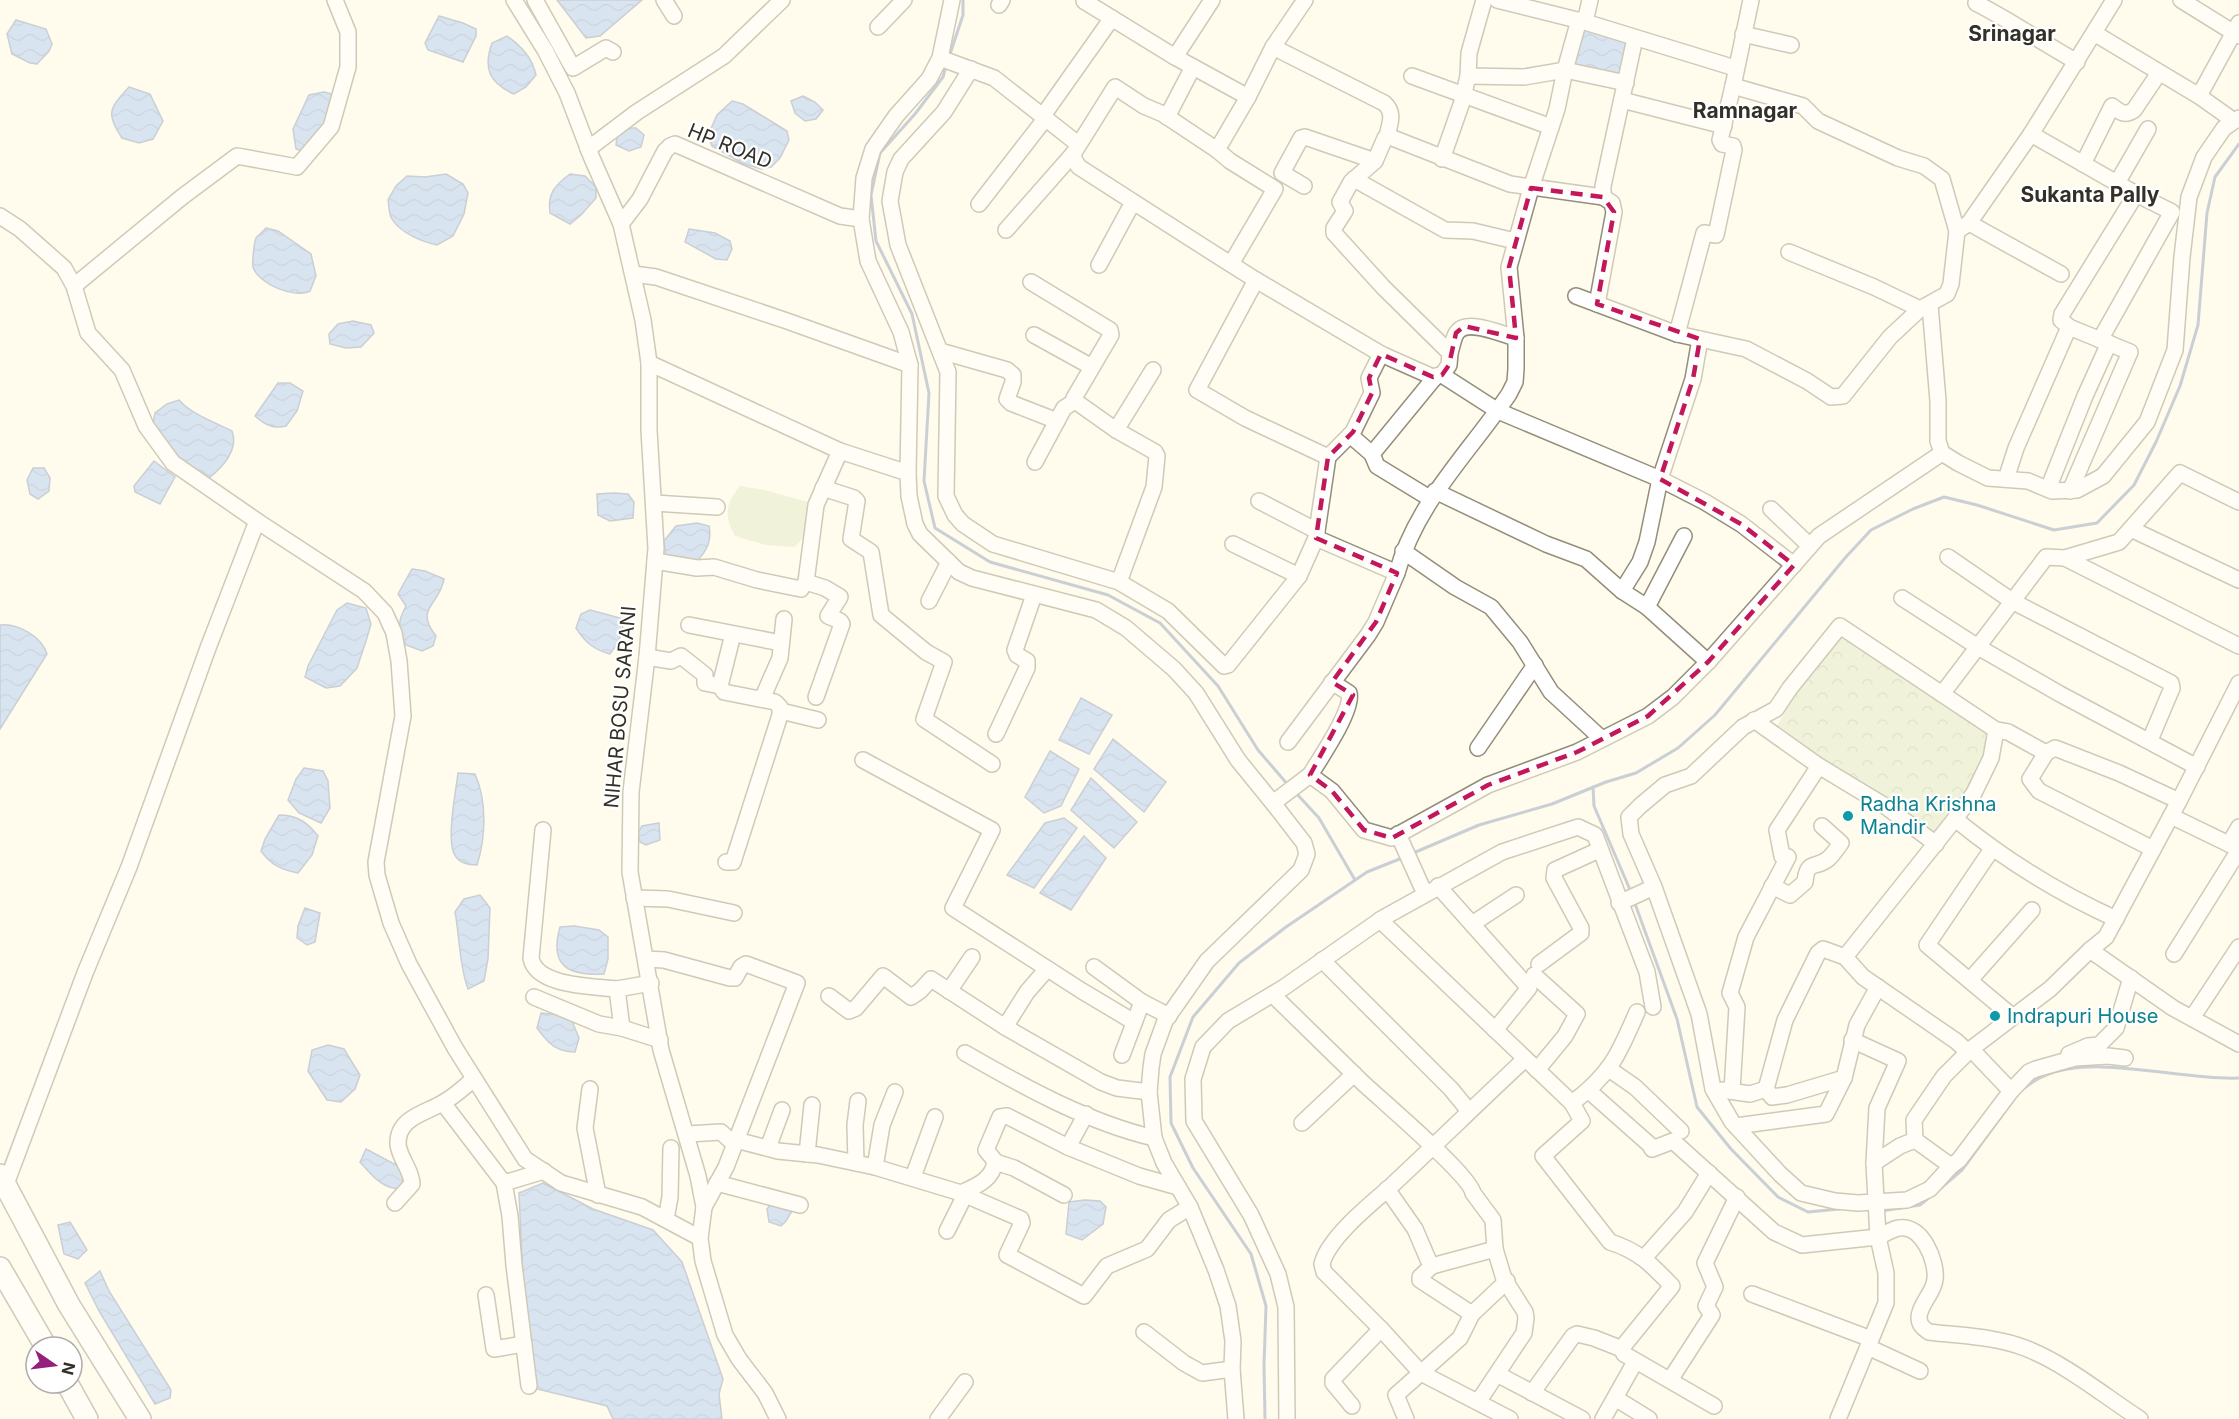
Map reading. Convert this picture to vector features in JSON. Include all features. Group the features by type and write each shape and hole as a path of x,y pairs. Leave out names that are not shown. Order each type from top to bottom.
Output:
{"highway":[{"path":"3,1180 69,1305 140,1419"},
{"path":"0,1268 39,1335"},
{"path":"74,1395 87,1419"}],"street":[{"path":"74,286 182,197 237,156 297,167 331,127 348,67 348,32 335,0"},
{"name":"NIHAR BOSU SARANI","path":"514,0 545,50 567,93 588,149 621,224 643,320 649,363 649,430 655,561 647,657 631,792 630,872 660,1040 699,1176 704,1207 700,1238 703,1262 725,1335 739,1359 765,1393 778,1419"},
{"path":"535,0 573,68 606,48 613,52"},
{"path":"664,0 674,16"},
{"path":"588,149 637,112 724,56 782,0"},
{"path":"878,27 904,0"},
{"path":"1084,0 1175,57 1248,97"},
{"path":"1175,57 1212,0"},
{"path":"1217,150 1248,97 1273,47 1305,0"},
{"path":"1442,159 1463,96 1468,76 1469,53 1484,0"},
{"path":"1497,0 1582,21 1735,68"},
{"path":"1288,742 1376,622 1397,573 1403,551 1433,495 1498,411 1515,382 1516,338 1509,267 1551,127 1565,70 1590,0"},
{"path":"1677,334 1704,233 1716,235 1734,150 1733,146 1721,142 1751,0"},
{"path":"1978,0 1976,3 2077,62"},
{"path":"1576,296 1677,334 1746,350 1807,381 1832,397 1843,396 1890,337 1947,294 1963,227 2031,134 2114,0"},
{"path":"2181,0 2237,30 2199,96"},
{"path":"947,4 943,58 929,79 896,116 873,149 864,178 861,219 868,261 901,332 910,365 908,473 909,496 915,524 920,534 959,572 972,579 1096,610 1126,628 1174,669 1197,693 1238,760 1279,798 1304,843 1307,854 1301,870 1207,962 1169,1016 1153,1054 1149,1092 1154,1138 1164,1162 1190,1207 1228,1306 1233,1341 1232,1369 1236,1419"},
{"path":"979,204 1043,118 1112,18"},
{"path":"1930,305 1938,401 1938,441 1942,453 1958,464 1988,478 2028,481 2048,489 2077,490 2103,476 2147,422 2175,350 2189,197 2204,157 2224,128 2237,119 2094,33"},
{"path":"1743,34 1791,45"},
{"path":"1603,197 1603,186 1635,38"},
{"path":"1273,47 1390,108 1392,114 1388,136 1375,161 1349,185 1341,200 1345,211 1334,228 1334,233 1389,293 1450,353"},
{"path":"943,58 994,78 1043,118 1075,149 1075,161 1079,167 1256,280 1381,354 1439,376 1498,411 1660,479 1705,502 1741,524 1794,565"},
{"path":"966,67 944,112 901,159 895,172 890,201 898,245 949,378 944,489 955,515 972,531 993,544 1119,582 1164,608 1224,666 1228,665 1299,576 1317,534 1328,457 1350,435 1372,393 1369,378 1381,354"},
{"path":"1167,117 1193,67"},
{"path":"1468,76 1524,77 1565,70 1626,83"},
{"path":"2083,164 2112,106 2122,113 2128,114 2134,111 2159,73"},
{"path":"1412,76 1551,127"},
{"path":"1733,86 1803,106 1818,121 1898,158 1921,165 1942,179 1963,227 2061,274"},
{"path":"1006,230 1075,149 1115,87 1144,106 1167,117 1275,189 1231,264"},
{"path":"1622,100 1724,126"},
{"path":"2117,183 2148,129"},
{"path":"2031,134 2172,212 2105,342 2048,489"},
{"path":"1388,136 1510,184 1603,197 1612,203 1614,212 1597,304"},
{"path":"1304,186 1282,173 1301,138 1305,137 1375,161"},
{"name":"HP ROAD","path":"621,224 640,199 665,151 675,144 840,216 861,219"},
{"path":"1354,179 1445,230 1473,231 1515,241"},
{"path":"2070,491 2130,352 2069,327 2061,320 2062,314 2136,194"},
{"path":"1099,265 1133,202"},
{"path":"0,216 20,229 64,268 74,286 88,333 122,370 146,426 180,468 364,591 385,613 394,633 399,661 403,716 375,869 391,923 409,964 455,1048 525,1159 561,1183 642,1207 700,1238"},
{"path":"1789,252 1874,287 1930,305"},
{"path":"633,274 656,277 910,365"},
{"path":"1256,280 1197,390 1245,418 1328,457"},
{"path":"1032,282 1110,330 1111,335 1074,398 1075,401"},
{"path":"1372,454 1449,365 1456,333 1464,326 1472,325 1516,338"},
{"path":"2006,479 2016,448 2069,327"},
{"path":"1034,335 1092,367"},
{"path":"1622,591 1644,552 1660,479 1693,379 1700,339"},
{"path":"940,351 1007,370 1013,375 1007,399 1011,403 1057,421"},
{"path":"649,363 840,451 908,473"},
{"path":"1116,430 1153,370"},
{"path":"1075,401 1116,430 1155,452 1158,460 1154,487 1119,582"},
{"path":"1035,462 1064,408 1075,401"},
{"path":"1350,435 1372,454 1377,466 1433,495 1586,559 1622,591 1647,607 1708,662"},
{"path":"655,561 697,568 714,567 800,589 806,582 816,505 840,451"},
{"path":"1305,779 1332,791 1364,830 1402,840 1488,785 1577,752 1648,716 1673,697 1708,662 1819,536 1942,453"},
{"path":"1942,694 2046,557 2065,558 2119,542 2180,473 2239,502"},
{"path":"823,488 857,501 851,539 871,552 881,615 926,652 944,662 924,719 992,764"},
{"path":"1259,501 1317,534 1397,573"},
{"path":"654,503 717,507"},
{"path":"1771,508 1810,546"},
{"path":"3,1180 129,867 208,648 257,521"},
{"path":"2131,529 2239,580"},
{"path":"1647,607 1684,536"},
{"path":"1233,544 1299,576"},
{"path":"1403,551 1455,587 1491,607 1520,642 1551,692 1602,739"},
{"path":"1948,557 2012,602 2171,683 2172,688 2150,740"},
{"path":"2065,558 2239,646"},
{"path":"929,601 949,562"},
{"path":"806,582 825,588 840,597 828,616 842,624 816,696"},
{"path":"996,734 1027,668 1027,661 1017,655 1015,650 1034,595"},
{"path":"1902,598 1978,647 2060,694 2197,767"},
{"path":"762,699 780,658 784,620"},
{"path":"689,625 781,643"},
{"path":"2046,753 2008,732 1996,730 1840,626 1776,709 1743,727 1691,777 1665,785 1629,818 1632,834 1654,887 1699,1014 1713,1089 1736,1126 1780,1174 1801,1193 1834,1201 1858,1203 1907,1200 1930,1189 1959,1160 2028,1072 2075,1058 2108,1056 2125,1058"},
{"path":"720,686 733,634"},
{"path":"647,657 671,661 681,656 705,675 705,683 720,686 724,692 778,704 781,711 733,862 726,862"},
{"path":"1478,748 1535,665"},
{"path":"1279,798 1305,779 1336,734 1350,701 1349,693 1332,682"},
{"path":"1915,1140 1914,1120 1944,1076 1969,1051 2050,990 2106,937 2197,767 2233,712 2239,683"},
{"path":"781,711 818,720"},
{"path":"1754,720 1819,766 1885,806 1936,844"},
{"path":"1845,957 1974,793 1991,758 1996,730"},
{"path":"2153,849 2039,791 2030,779 2046,753 2057,749 2119,773 2179,801"},
{"path":"862,760 992,830 953,908 1134,1022"},
{"path":"1732,1091 1737,1007 1730,993 1746,937 1788,857 1782,856 1777,830 1819,766"},
{"path":"2171,816 2236,848"},
{"path":"1954,819 1992,849 2083,903 2116,919"},
{"path":"1772,886 1790,895 1805,882 1806,874 1813,864 1827,861 1841,843 1822,826"},
{"path":"1287,1419 1286,1306 1278,1274 1251,1215 1194,1121 1193,1079 1203,1047 1228,1021 1273,995 1380,920 1502,852 1578,827 1595,835 1599,849 1629,899 1653,1007"},
{"path":"2174,954 2236,848 2239,827"},
{"path":"543,830 531,958 533,966 538,973 562,982 592,987 617,989 651,983"},
{"path":"1402,840 1425,894"},
{"path":"1537,1070 1565,1036 1577,1014 1536,970 1581,933 1581,928 1554,878 1555,870 1599,849"},
{"path":"1992,849 1927,945 2013,1017"},
{"path":"1438,886 1529,988 1495,1030"},
{"path":"1629,899 1654,887"},
{"path":"1472,924 1516,895"},
{"path":"634,898 668,899 734,914"},
{"path":"1970,980 2032,910"},
{"path":"1380,920 1572,1103 1582,1121 1543,1155 1610,1242 1624,1246 1644,1258 1672,1286 1622,1350"},
{"path":"2192,1018 2239,947"},
{"path":"1766,1089 1785,1020 1818,953 1822,949 1827,949 1845,957 1863,977 1969,1051 2011,1091"},
{"path":"2090,950 2173,1008 2238,1040"},
{"path":"949,991 972,957"},
{"path":"646,960 664,960 730,978 735,978 741,967 746,964 796,981 735,1142 704,1207"},
{"path":"1322,960 1451,1089 1469,1111"},
{"path":"1094,967 1142,1002 1169,1016"},
{"path":"1005,1027 1027,992 1047,969"},
{"path":"829,996 849,1011 856,1008 883,976 911,997 931,979 1005,1027 1101,1082 1118,1088 1149,1092"},
{"path":"2029,1066 2062,1057 2088,1046 2099,1045 2116,1028 2132,978"},
{"path":"1736,1126 1826,1114 1844,1078 1857,1025 1878,987"},
{"path":"617,989 622,1028"},
{"path":"1273,995 1432,1146 1472,1189 1493,1220 1496,1249 1504,1279 1525,1312 1526,1324 1524,1333 1497,1374 1483,1410"},
{"path":"534,997 599,1024 622,1028 660,1040"},
{"path":"1122,1055 1142,1002"},
{"path":"1572,1103 1589,1090 1609,1069 1637,1012"},
{"path":"1838,1419 1886,1303 1886,1273 1878,1237 1874,1163 1877,1108 1898,1061 1852,1040"},
{"path":"965,1053 1037,1093 1121,1130 1154,1138"},
{"path":"1510,1419 1483,1410 1421,1373 1324,1272 1322,1264 1329,1250 1358,1214 1525,1059"},
{"path":"1609,1069 1635,1087 1681,1131"},
{"path":"1302,1123 1354,1074"},
{"path":"395,1203 412,1184 399,1148 402,1128 412,1118 443,1103 474,1078"},
{"path":"1766,1089 1772,1097 1787,1095 1844,1078"},
{"path":"590,1089 585,1128 598,1195"},
{"path":"1713,1089 1750,1094 1766,1089"},
{"path":"1589,1090 1652,1149 1673,1141 1774,1232 1802,1245 1878,1237 1899,1228 1917,1232 1929,1250 1935,1270 1935,1280 1919,1317 1921,1326 1929,1332 1996,1340 2023,1347 2051,1360 2139,1419"},
{"path":"875,1167 882,1125 895,1092"},
{"path":"856,1163 855,1125 858,1101"},
{"path":"443,1103 504,1183 510,1216 529,1386"},
{"path":"807,1154 812,1105"},
{"path":"768,1148 782,1110"},
{"path":"1068,1147 1086,1114"},
{"path":"1064,1195 1014,1168 995,1162 986,1150 998,1119 1002,1116 1068,1147 1139,1176 1178,1187"},
{"path":"913,1178 935,1117"},
{"path":"688,1134 721,1132 735,1142 875,1167 963,1194 1021,1219 1022,1224 1007,1256 1084,1296 1107,1266 1148,1249 1169,1220 1190,1207"},
{"path":"1874,1163 1900,1146 1915,1140"},
{"path":"1915,1140 1951,1166"},
{"path":"666,1219 670,1197 671,1148"},
{"path":"947,1231 963,1194 981,1184 990,1175 995,1162"},
{"path":"504,1183 544,1171"},
{"path":"1644,1258 1685,1212 1709,1173"},
{"path":"717,1183 800,1205"},
{"path":"1387,1189 1415,1229 1432,1266"},
{"path":"1670,1380 1712,1315 1706,1306 1715,1287 1705,1263 1737,1197"},
{"path":"1472,1314 1420,1280 1420,1277 1432,1266 1496,1249"},
{"path":"1406,1419 1396,1395 1460,1338 1472,1314 1507,1281"},
{"path":"1752,1294 1869,1343 1920,1371"},
{"path":"486,1295 495,1349 524,1344"},
{"path":"1352,1406 1333,1383 1333,1379 1381,1329"},
{"path":"1144,1332 1184,1363 1202,1373 1232,1369"},
{"path":"1532,1393 1572,1336 1576,1334 1588,1336 1622,1350 1635,1362 1714,1406"},
{"path":"1603,1419 1635,1362"},
{"path":"1497,1374 1582,1419"},
{"path":"938,1419 965,1382"},
{"path":"1615,1398 1649,1419"}],"highlighted area":[{"path":"1531,188 1603,197 1614,212 1597,304 1700,339 1693,379 1660,479 1741,524 1794,565 1708,662 1648,716 1577,752 1488,785 1392,838 1364,830 1332,791 1310,775 1353,695 1332,682 1376,622 1397,573 1316,538 1328,457 1353,432 1372,393 1369,378 1381,354 1433,377 1442,375 1449,365 1456,333 1464,326 1516,338 1509,267"}],"green space":[{"path":"740,486 808,502 811,509 805,526 805,536 795,547 766,545 735,536 729,522 728,510 731,499"},
{"path":"1843,631 1993,731 1989,759 1933,843 1773,734 1802,680"}],"water":[{"path":"557,0 642,0 600,36 586,38"},
{"path":"439,16 476,29 476,36 463,62 428,50 425,43"},
{"path":"16,20 46,29 52,44 37,64 12,54 7,34"},
{"path":"1583,26 1631,40 1625,78 1573,67"},
{"path":"507,36 525,52 536,75 526,87 514,94 494,80 488,67 492,43"},
{"path":"129,87 150,94 163,121 153,139 139,143 122,138 113,122 114,106"},
{"path":"324,92 336,95 336,107 305,152 296,149 293,129 309,95"},
{"path":"803,96 815,102 823,110 816,119 805,121 795,113 791,101"},
{"path":"732,101 743,104 787,131 789,140 780,158 771,167 761,169 742,163 712,146 708,135 717,115"},
{"path":"625,128 636,128 644,135 641,147 629,151 616,145 617,136"},
{"path":"446,174 463,184 468,193 464,214 453,236 437,245 400,229 391,217 388,200 396,186 407,176 425,177"},
{"path":"570,174 585,176 596,187 596,198 570,224 550,213 549,206 553,190"},
{"path":"266,228 278,231 311,254 316,276 310,291 295,293 278,288 256,273 253,267 255,241"},
{"path":"689,229 715,233 730,241 732,249 727,260 716,259 685,242"},
{"path":"353,321 371,325 374,333 361,347 346,348 330,344 329,334 338,324"},
{"path":"278,383 290,383 303,391 297,411 286,426 273,427 255,416"},
{"path":"179,400 197,414 232,431 234,438 231,451 224,463 209,478 188,469 153,424 155,413 167,404"},
{"path":"154,461 175,477 160,504 135,492 134,486"},
{"path":"33,468 44,468 50,478 49,491 38,499 30,494 27,480"},
{"path":"597,494 628,494 634,502 633,518 610,521 598,515"},
{"path":"697,523 709,526 710,531 708,546 700,558 696,562 666,557 664,541 676,526"},
{"path":"412,569 425,571 444,579 430,607 427,619 436,636 433,646 422,651 406,645 400,630 401,617 406,606 398,594"},
{"path":"347,603 366,608 371,624 357,668 340,686 326,688 305,677 308,666 337,610"},
{"path":"590,610 624,619 620,638 610,654 590,645 576,628 581,614"},
{"path":"0,625 14,626 28,632 40,642 47,654 0,729"},
{"path":"1081,698 1112,715 1089,754 1059,740"},
{"path":"1113,739 1166,782 1144,812 1094,769"},
{"path":"1050,751 1079,769 1061,806 1044,813 1025,797"},
{"path":"304,768 323,771 328,781 330,808 321,823 299,813 288,800 296,779"},
{"path":"458,773 475,774 482,796 484,819 477,865 460,861 456,857 451,841"},
{"path":"1091,778 1137,822 1114,848 1071,810"},
{"path":"279,815 301,820 318,836 312,855 298,873 277,866 261,851"},
{"path":"1064,818 1077,828 1034,888 1007,875 1045,823"},
{"path":"659,823 660,840 646,845 640,842 638,833 642,826"},
{"path":"1084,836 1106,858 1071,910 1040,893"},
{"path":"480,895 490,908 488,959 484,981 468,989 461,961 455,912 464,899"},
{"path":"305,908 320,913 315,942 307,945 297,938 298,926"},
{"path":"574,926 599,930 608,937 608,959 604,974 580,973 564,966 560,960 557,940 560,927"},
{"path":"541,1013 559,1015 572,1021 579,1038 575,1052 568,1052 553,1046 545,1038 537,1028"},
{"path":"328,1045 344,1049 360,1075 355,1089 341,1102 327,1100 308,1071 312,1050"},
{"path":"366,1149 400,1167 404,1178 401,1189 383,1184 360,1162"},
{"path":"543,1183 593,1209 653,1230 682,1262 723,1379 719,1394 722,1419 613,1419 607,1406 533,1388 525,1324 519,1193"},
{"path":"776,1197 795,1206 781,1226 769,1222 767,1209"},
{"path":"1100,1201 1106,1207 1103,1224 1082,1240 1066,1234 1069,1202"},
{"path":"70,1222 87,1250 78,1259 64,1254 58,1225"},
{"path":"100,1271 109,1291 171,1390 170,1398 155,1404 99,1311 85,1283"}],"waterway":[{"path":"949,57 963,15 963,0"},
{"path":"946,66 943,77 915,114 880,153 871,195 876,241 912,314 929,393 924,481 935,528 990,562 1108,595 1160,623 1218,686 1258,750 1289,786"},
{"path":"1411,854 1479,825 1552,804 1606,782 1636,773 1678,748 1715,715 1845,558 1871,530 1913,509 1944,497 1977,505 2054,530 2097,523 2134,485 2156,442 2180,386 2198,325 2207,213 2215,177 2239,144"},
{"path":"1593,787 1594,806 1631,892"},
{"path":"1296,793 1319,818 1355,880"},
{"path":"1265,1419 1266,1306 1251,1254 1193,1168 1171,1123 1170,1077 1193,1017 1239,963 1286,927 1367,872 1402,858"},
{"path":"1634,901 1677,1019 1697,1107 1731,1149 1778,1197 1808,1212 1839,1209"},
{"path":"2020,1091 2044,1076 2088,1067 2114,1067 2192,1076 2239,1078"},
{"path":"1941,1188 1962,1170 2014,1099"},
{"path":"1881,1211 1920,1205 1931,1196"}],"place":[{"name":"Radha Krishna Mandir","path":"1848,816"},
{"name":"Indrapuri House","path":"1995,1016"}],"district":[{"name":"Srinagar","path":"2012,33"},
{"name":"Ramnagar","path":"1745,110"},
{"name":"Sukanta Pally","path":"2090,194"}]}
